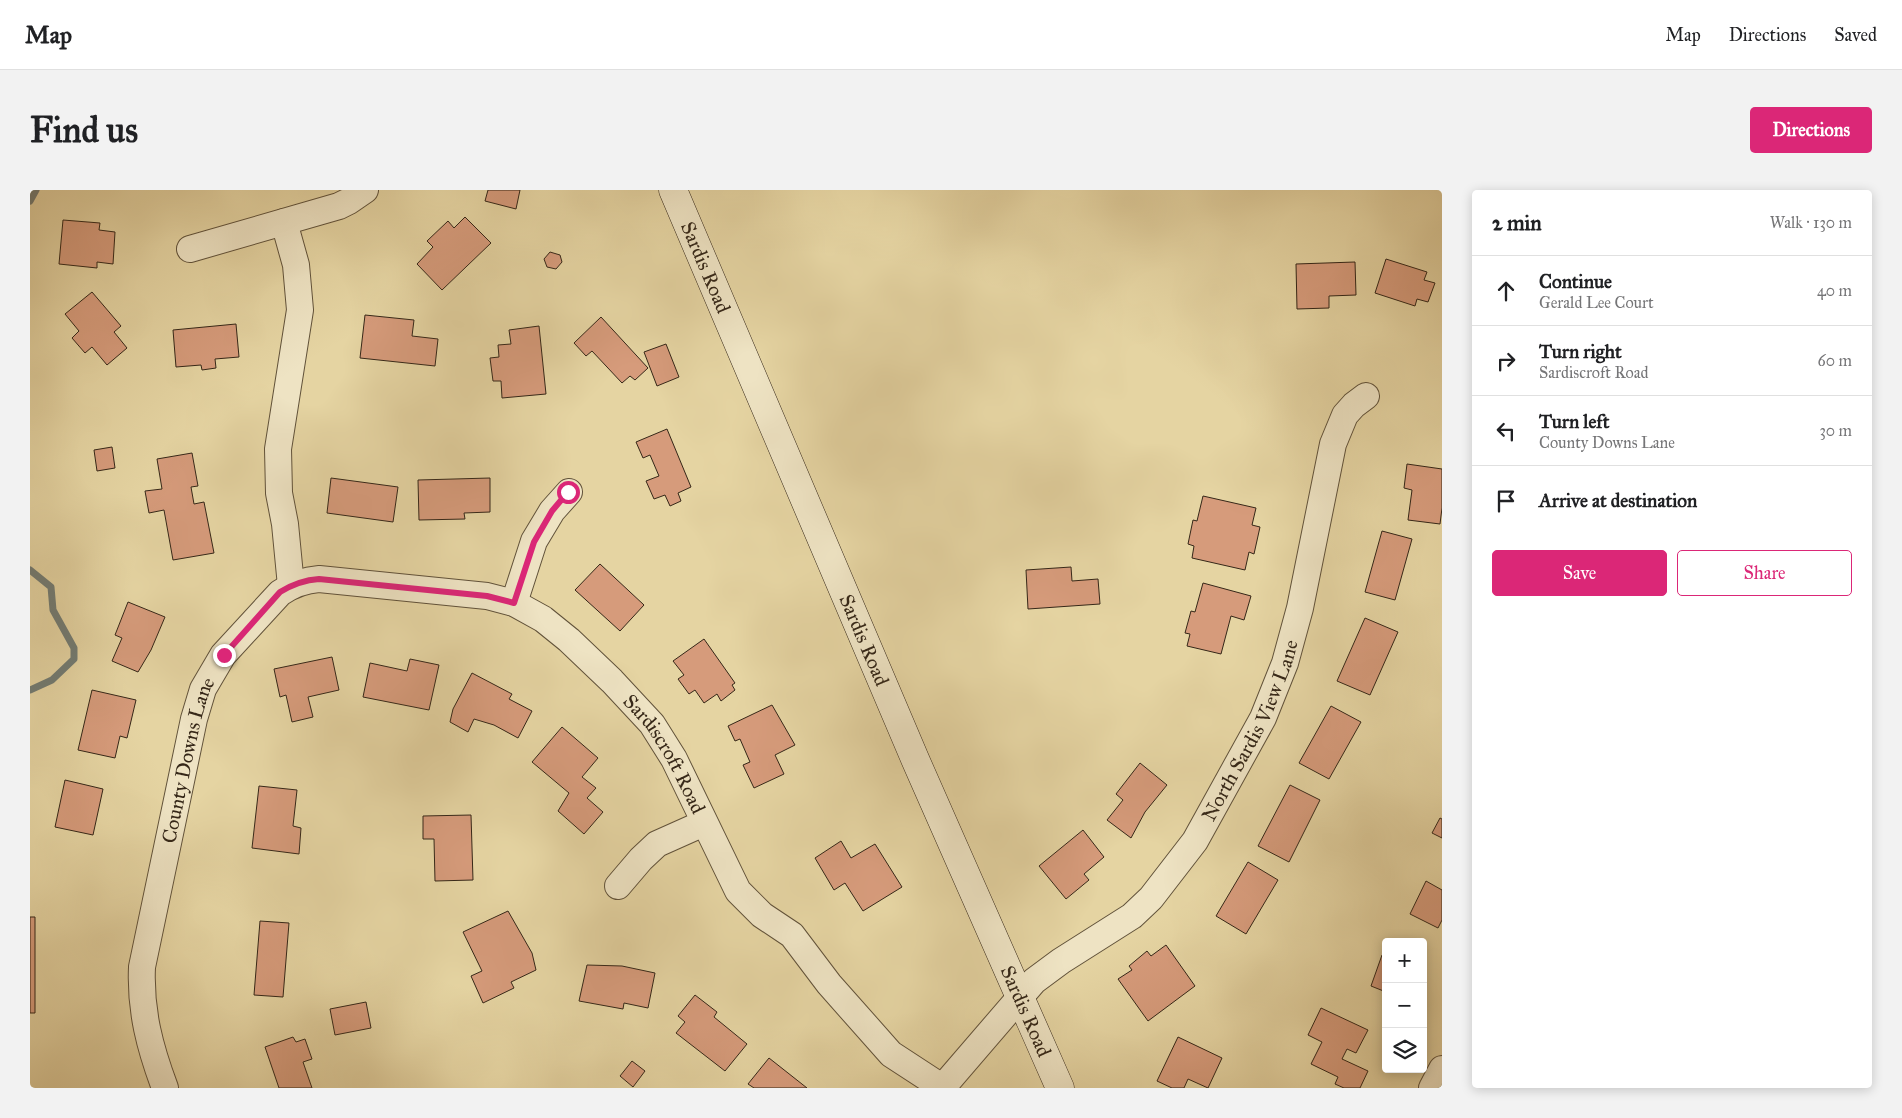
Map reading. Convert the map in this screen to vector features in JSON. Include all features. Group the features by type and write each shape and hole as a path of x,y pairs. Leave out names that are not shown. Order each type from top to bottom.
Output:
{"main road":[{"name":"Sardis Road","path":"673,190 903,732 1060,1088"}],"street":[{"path":"190,248 339,206 365,190"},
{"path":"284,222 296,265 300,310 278,450 279,494 285,524 291,586"},
{"name":"North Sardis View Lane","path":"942,1088 1034,981 1061,961 1132,916 1151,898 1195,841 1263,718 1285,664 1300,608 1332,444 1345,415 1366,396"},
{"path":"514,603 534,542 552,511 568,492"},
{"name":"Sardiscroft Road","path":"291,586 305,580 319,579 487,596 514,603 543,619 569,640 612,681 652,724 674,759 738,891 762,915 792,935 829,984 891,1054 942,1088"},
{"name":"County Downs Lane","path":"164,1088 151,1050 148,1034 141,987 142,968 194,719 204,690 224,655 280,592 291,586"},
{"path":"618,886 640,859 657,844 704,823"},
{"path":"1432,1088 1442,1069"}],"building":[{"path":"488,190 520,190 516,209 485,201"},
{"path":"465,217 491,243 442,290 417,264 433,247 427,241 448,221 454,228"},
{"path":"63,220 100,223 99,230 115,232 113,264 97,262 97,268 59,264"},
{"path":"550,252 560,255 562,262 556,269 547,267 544,259"},
{"path":"1386,259 1427,272 1424,280 1435,283 1428,302 1417,299 1415,306 1375,293"},
{"path":"1355,262 1356,295 1329,296 1329,308 1297,309 1296,264"},
{"path":"92,292 121,326 114,332 127,348 107,365 92,347 85,353 72,338 79,331 65,314"},
{"path":"365,315 414,320 412,336 438,339 435,366 360,358"},
{"path":"601,317 648,368 635,380 630,376 622,383 592,351 586,356 574,343"},
{"path":"236,324 239,357 215,359 216,368 202,370 201,365 176,367 173,330"},
{"path":"539,326 546,394 502,398 501,381 493,381 490,358 499,357 498,345 511,344 509,330"},
{"path":"666,344 679,377 657,386 644,352"},
{"path":"667,429 691,487 678,493 681,501 670,506 665,495 654,499 646,481 659,476 650,455 643,458 636,442"},
{"path":"112,447 115,468 97,471 94,450"},
{"path":"192,453 198,486 191,487 194,504 204,502 214,553 173,560 164,510 149,513 145,491 162,489 157,459"},
{"path":"1407,464 1442,469 1440,524 1408,520 1412,490 1404,488"},
{"path":"331,478 398,487 393,522 327,513"},
{"path":"490,478 490,512 464,513 465,519 419,520 418,480"},
{"path":"1203,496 1256,508 1252,525 1260,527 1254,554 1249,552 1245,570 1192,558 1194,546 1188,544 1193,520 1197,521"},
{"path":"1382,531 1412,539 1395,600 1365,592"},
{"path":"600,564 644,605 620,631 575,590"},
{"path":"1071,567 1072,581 1098,579 1100,604 1028,609 1026,570"},
{"path":"1203,583 1251,596 1244,620 1231,616 1221,654 1187,646 1190,634 1185,633 1191,611 1195,612"},
{"path":"128,602 165,617 151,650 138,672 112,661 122,638 115,635"},
{"path":"1365,618 1398,632 1370,695 1337,681"},
{"path":"704,639 735,683 732,685 735,690 721,701 717,694 704,703 695,690 689,694 678,679 684,675 673,661"},
{"path":"332,657 339,690 308,697 313,717 292,722 286,695 280,697 274,669"},
{"path":"410,659 439,665 429,710 363,697 370,663 407,671"},
{"path":"472,673 512,694 509,699 532,711 518,738 494,725 474,719 468,732 450,722 453,709"},
{"path":"92,690 136,700 127,738 120,736 115,758 78,750"},
{"path":"772,705 795,745 775,755 784,774 754,788 743,765 750,762 740,739 735,741 728,726"},
{"path":"1331,706 1361,722 1329,779 1299,763"},
{"path":"562,727 598,758 582,777 596,788 587,798 603,812 584,834 558,811 569,793 532,762"},
{"path":"1140,763 1167,785 1145,812 1131,838 1107,820 1123,800 1116,794"},
{"path":"65,780 103,789 93,835 55,827"},
{"path":"1290,785 1320,800 1289,862 1258,846"},
{"path":"259,786 297,790 293,826 301,828 299,854 252,848"},
{"path":"471,815 473,880 435,881 434,839 423,839 423,816"},
{"path":"1440,818 1442,819 1442,838 1432,833"},
{"path":"1083,830 1104,857 1084,874 1089,880 1066,899 1039,866"},
{"path":"841,841 851,858 875,844 902,887 863,911 845,883 834,890 815,858"},
{"path":"1248,862 1278,880 1246,934 1216,916"},
{"path":"1426,881 1442,890 1442,920 1438,928 1410,914"},
{"path":"508,911 532,953 536,970 511,982 514,988 483,1003 471,976 482,971 463,932"},
{"path":"30,917 35,917 35,1013 30,1013"},
{"path":"260,921 289,923 283,997 254,995"},
{"path":"1166,945 1195,986 1148,1021 1118,979 1132,970 1129,966 1147,951 1151,956"},
{"path":"1382,955 1382,990 1371,986"},
{"path":"587,965 622,966 655,973 648,1008 624,1003 623,1009 579,1001"},
{"path":"695,995 717,1012 714,1017 747,1044 725,1071 676,1033 685,1022 678,1016"},
{"path":"366,1002 371,1028 335,1035 330,1009"},
{"path":"1321,1008 1368,1030 1356,1053 1347,1049 1342,1059 1368,1071 1360,1088 1344,1088 1335,1084 1338,1077 1311,1064 1322,1042 1308,1035"},
{"path":"293,1037 296,1042 305,1039 312,1059 303,1062 312,1088 279,1088 265,1047"},
{"path":"1178,1037 1222,1058 1208,1088 1188,1079 1184,1088 1172,1088 1157,1081"},
{"path":"769,1058 807,1088 754,1088 748,1084"},
{"path":"632,1061 645,1071 633,1087 620,1076"}],"waterway":[{"path":"30,201 36,190"},
{"path":"30,570 51,587 53,610 74,648 74,659 52,680 30,690"}],"route":[{"path":"224,655 280,592 305,580 319,579 487,596 514,603 534,542 552,511 568,492"}]}
